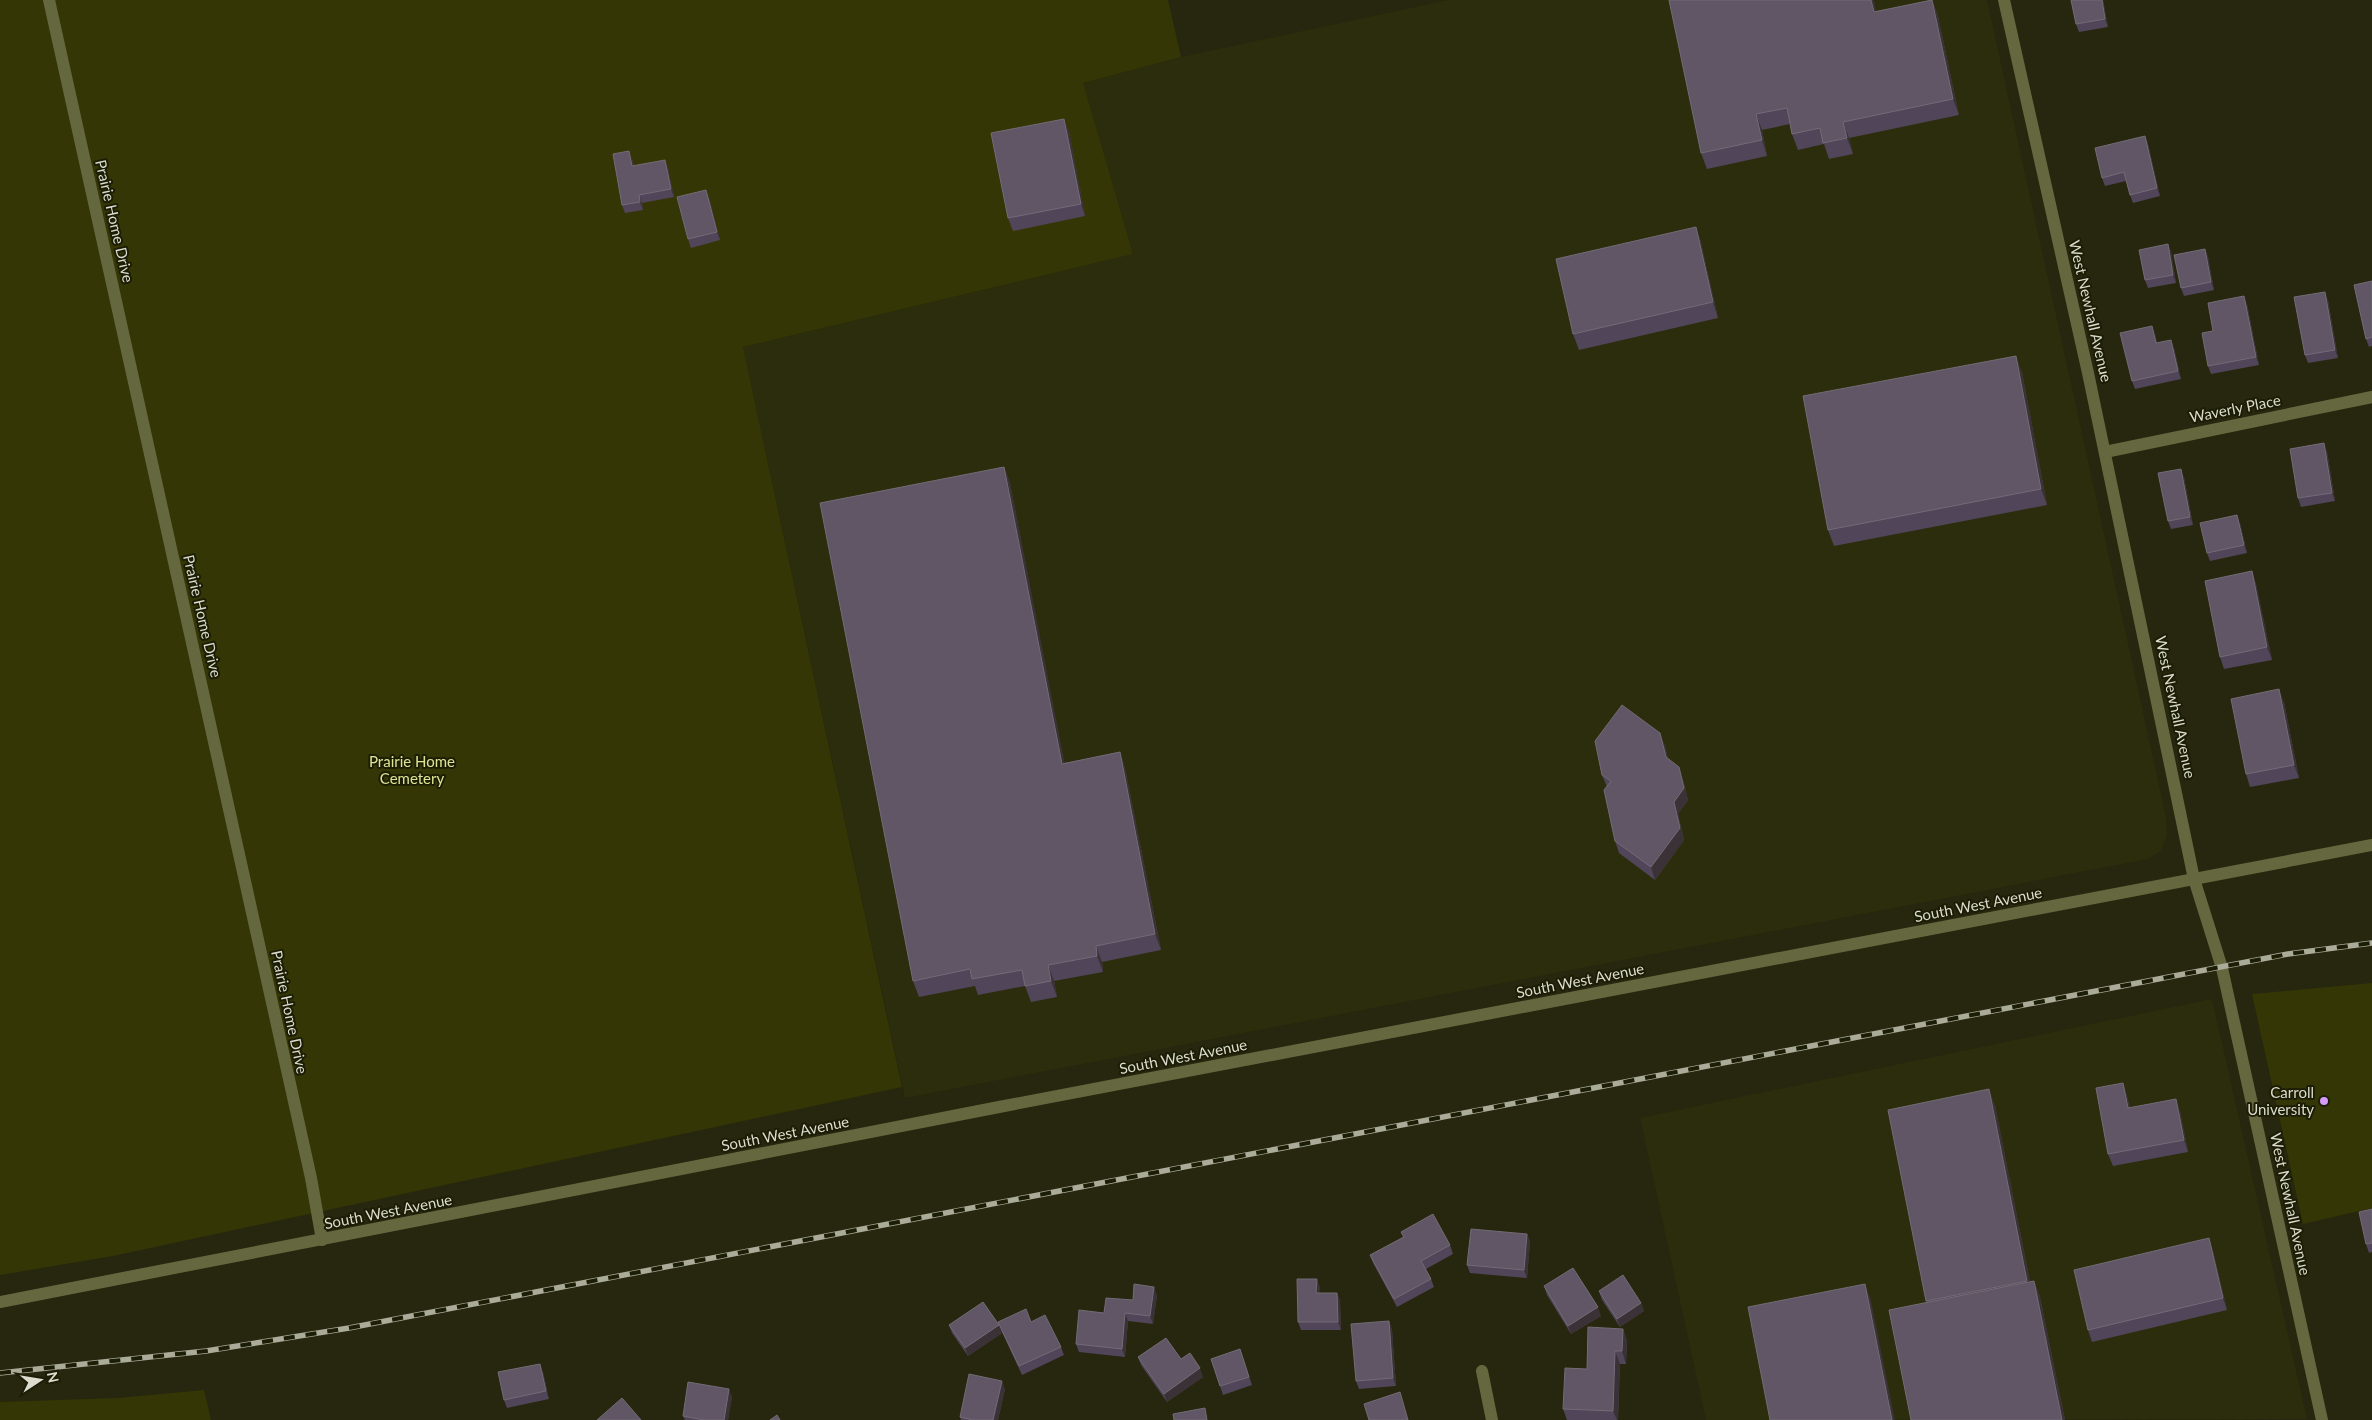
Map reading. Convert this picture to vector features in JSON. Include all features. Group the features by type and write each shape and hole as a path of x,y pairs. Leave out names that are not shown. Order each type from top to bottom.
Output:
{"street":[{"name":"Prairie Home Drive","path":"49,0 311,1178 322,1240"},
{"name":"West Newhall Avenue","path":"2004,0 2105,452 2194,879 2222,968 2322,1420"},
{"name":"Waverly Place","path":"2105,452 2372,397"},
{"name":"South West Avenue","path":"0,1302 989,1109 2372,844"},
{"path":"1482,1371 1492,1420"}],"shaded area":[{"path":"1448,0 1987,0 2166,817 2167,836 2161,851 2148,859 905,1098 743,347 1133,254 1082,83 1181,57"},
{"path":"2212,999 2307,1419 1706,1420 1640,1118"}],"green space":[{"name":"Prairie Home Cemetery","path":"0,0 1168,0 1181,57 1083,83 1133,254 743,347 902,1087 113,1256 0,1275"},
{"name":"Carroll University","path":"2372,983 2372,1208 2303,1224 2252,994"},
{"path":"204,1390 211,1420 0,1420 0,1402 118,1398"}],"building":[{"path":"1669,0 1871,0 1874,12 1932,0 1953,99 1843,122 1847,138 1823,143 1820,128 1792,134 1787,108 1756,114 1762,140 1701,153"},
{"path":"2071,0 2102,0 2105,19 2076,24"},
{"path":"1064,119 1081,204 1008,218 991,133"},
{"path":"2145,136 2157,188 2130,195 2124,172 2102,178 2095,148"},
{"path":"629,151 632,166 665,160 671,189 639,195 640,202 622,205 613,154"},
{"path":"706,190 717,232 688,239 677,197"},
{"path":"1696,227 1713,302 1573,334 1556,259"},
{"path":"2168,244 2173,275 2145,280 2139,250"},
{"path":"2205,249 2211,282 2181,288 2174,255"},
{"path":"2372,281 2372,337 2366,339 2354,285"},
{"path":"2325,292 2335,350 2305,355 2294,297"},
{"path":"2244,296 2256,357 2208,366 2202,333 2213,331 2208,303"},
{"path":"2152,326 2156,343 2171,340 2178,371 2132,381 2120,333"},
{"path":"2016,356 2041,489 1828,530 1803,396"},
{"path":"2324,443 2332,493 2298,498 2290,449"},
{"path":"1004,467 1062,764 1120,752 1155,934 1096,946 1097,956 1048,965 1051,981 1025,986 1022,970 972,979 970,969 913,981 820,503"},
{"path":"2181,469 2190,517 2168,521 2158,473"},
{"path":"2237,515 2244,545 2207,553 2200,523"},
{"path":"2252,571 2267,647 2220,657 2205,581"},
{"path":"2279,689 2294,765 2246,774 2231,699"},
{"path":"1622,705 1660,733 1666,757 1679,767 1684,788 1674,802 1680,828 1651,867 1615,841 1604,790 1611,781 1602,775 1595,741"},
{"path":"2123,1083 2128,1108 2176,1099 2184,1140 2108,1154 2096,1088"},
{"path":"1989,1089 2027,1281 1926,1301 1888,1110"},
{"path":"2372,1209 2372,1243 2366,1244 2359,1212"},
{"path":"1433,1214 1450,1245 1421,1261 1431,1279 1394,1299 1370,1255 1404,1237 1401,1232"},
{"path":"1471,1229 1527,1234 1524,1270 1467,1265"},
{"path":"2209,1238 2223,1298 2088,1330 2074,1270"},
{"path":"1573,1268 1598,1307 1568,1326 1544,1286"},
{"path":"1623,1275 1641,1303 1617,1319 1599,1291"},
{"path":"1297,1279 1317,1279 1316,1293 1337,1293 1338,1322 1298,1322"},
{"path":"2034,1281 2062,1420 1911,1420 1889,1310"},
{"path":"1134,1284 1154,1287 1150,1316 1125,1313 1122,1349 1076,1344 1079,1310 1104,1313 1106,1298 1133,1300"},
{"path":"1865,1284 1892,1420 1770,1420 1748,1307"},
{"path":"983,1302 999,1325 965,1348 949,1325"},
{"path":"1026,1309 1031,1322 1045,1315 1061,1347 1019,1366 998,1322"},
{"path":"1389,1321 1393,1378 1356,1381 1351,1324"},
{"path":"1588,1327 1623,1329 1622,1351 1615,1351 1613,1411 1563,1409 1565,1368 1587,1369"},
{"path":"1166,1338 1181,1359 1190,1353 1200,1368 1164,1394 1138,1357"},
{"path":"1240,1349 1249,1377 1220,1386 1211,1359"},
{"path":"540,1364 546,1391 504,1400 498,1372"},
{"path":"969,1374 1002,1381 993,1420 973,1420 960,1417"},
{"path":"688,1382 729,1389 724,1420 704,1420 683,1416"},
{"path":"1400,1392 1408,1420 1369,1420 1364,1404"},
{"path":"622,1398 641,1420 597,1420"},
{"path":"1205,1408 1207,1420 1174,1420 1173,1414"},
{"path":"777,1415 780,1420 770,1420"}],"railway":[{"path":"0,1373 206,1351 349,1328 2288,954 2372,943"}],"place":[{"name":"Carroll University","path":"2324,1101"}]}
